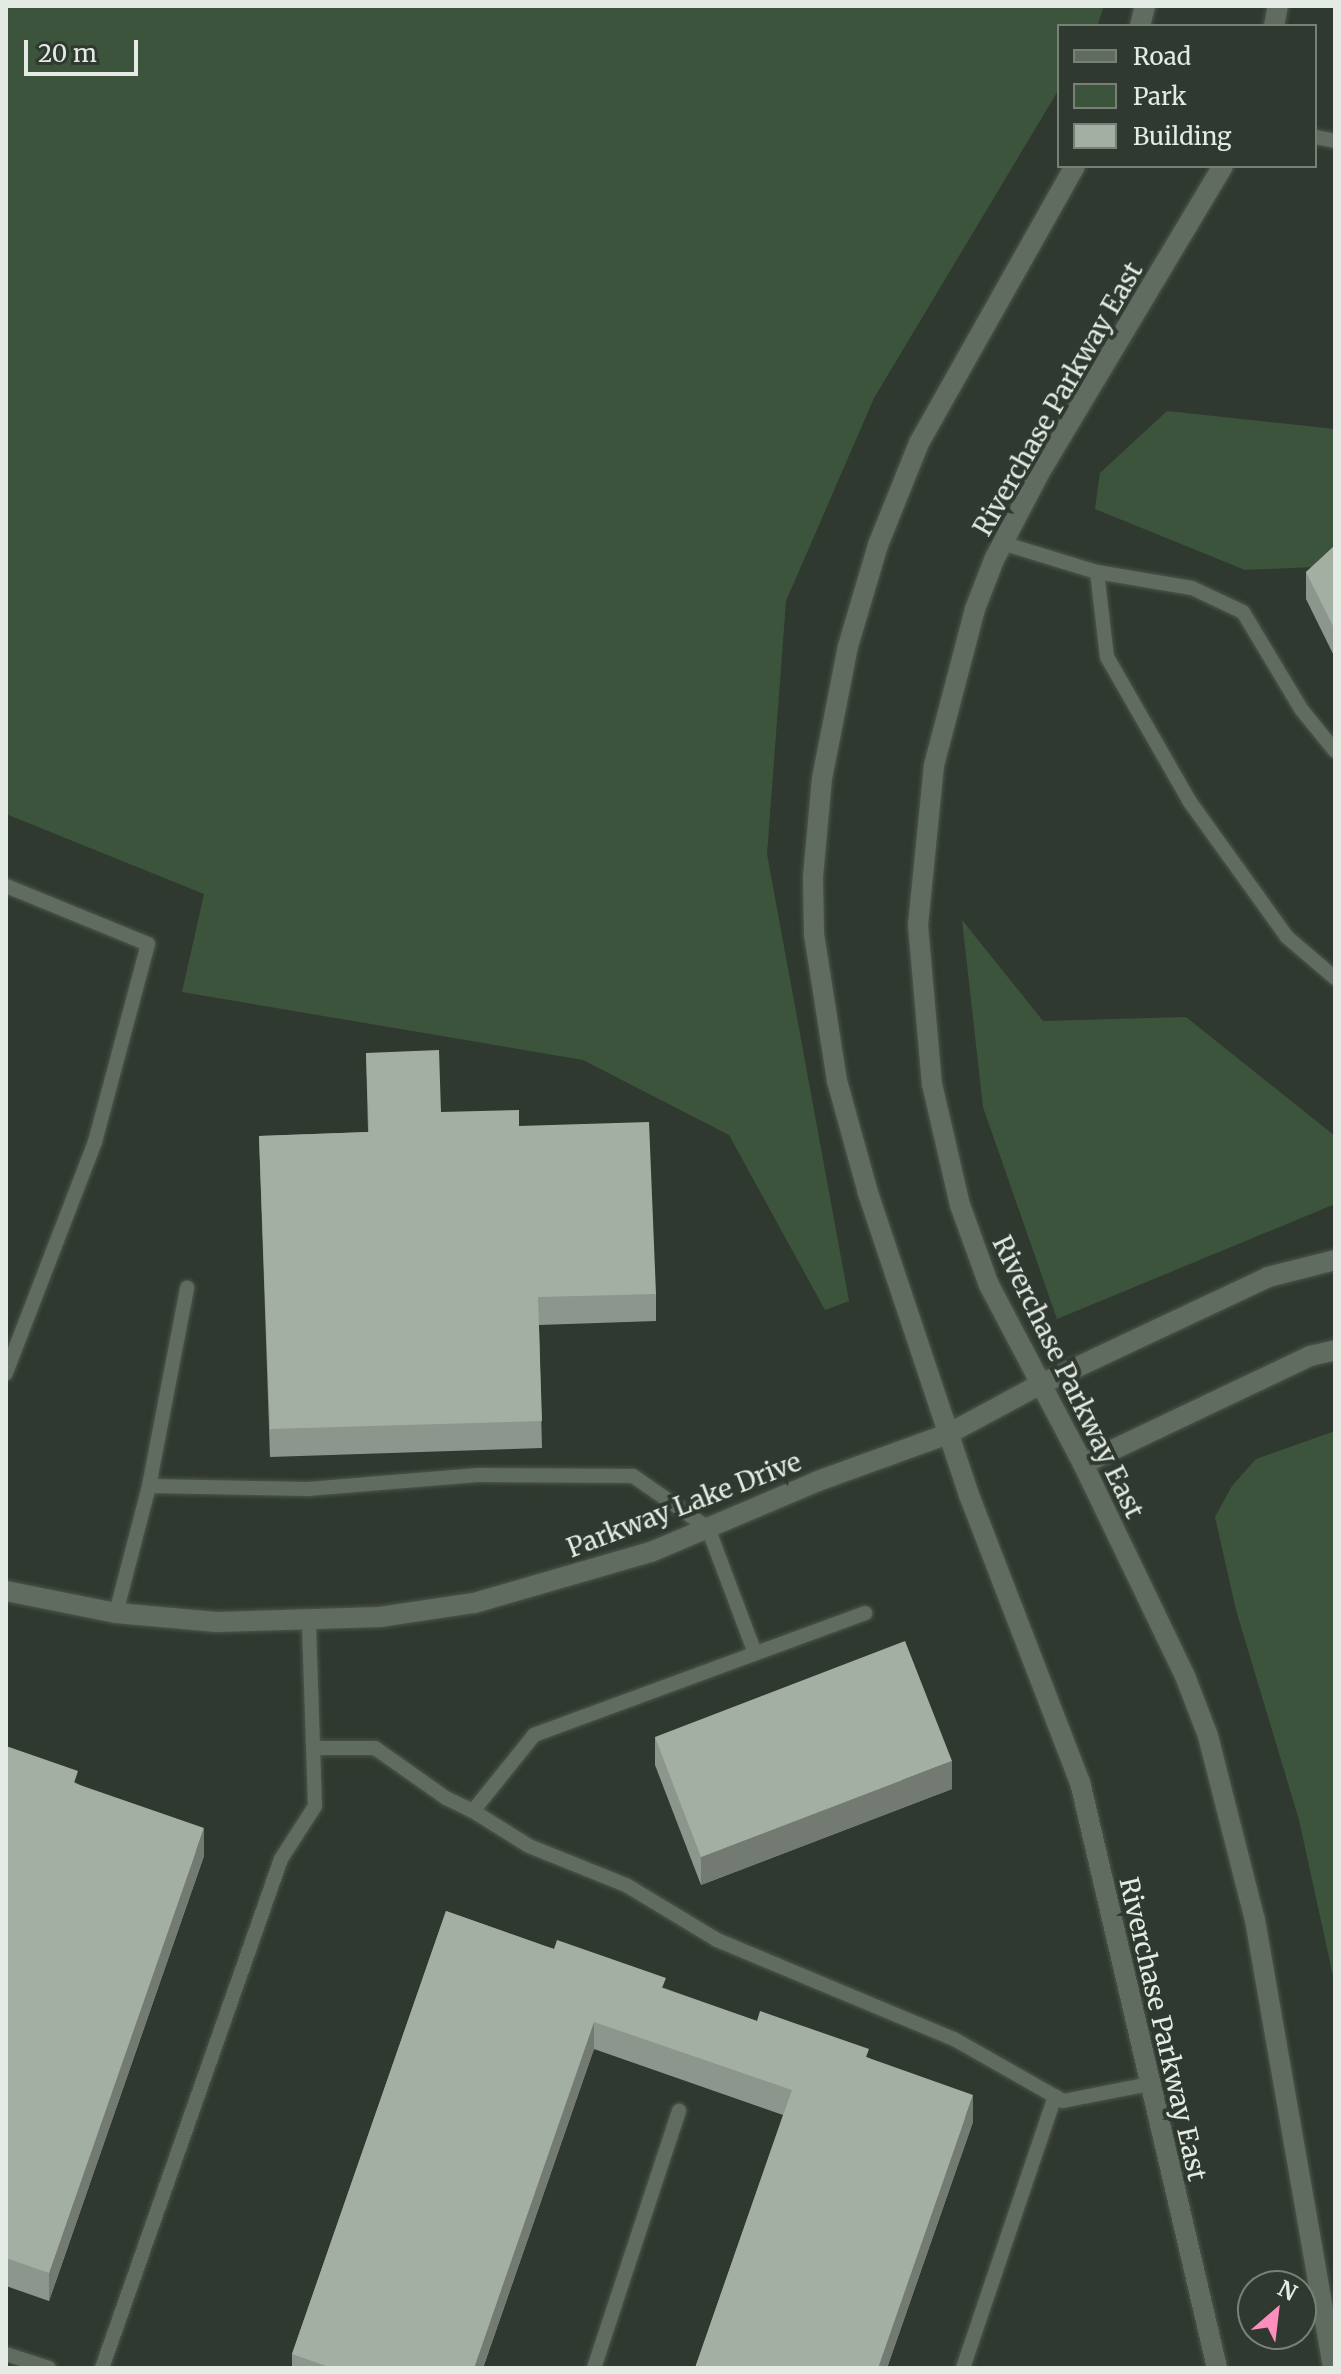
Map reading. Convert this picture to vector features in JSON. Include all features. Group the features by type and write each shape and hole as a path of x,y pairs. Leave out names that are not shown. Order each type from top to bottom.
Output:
{"street":[{"name":"Riverchase Parkway East","path":"1074,168 913,458 878,545 848,646 822,778 813,877 814,934 834,1066 868,1193 948,1434 1080,1782 1217,2368"},
{"name":"Riverchase Parkway East","path":"1222,168 1002,543 975,609 945,713 934,765 918,925 932,1084 957,1193 989,1285 1083,1464 1185,1676 1208,1736 1255,1920 1333,2368"},
{"name":"Parkway Lake Drive","path":"6,1591 116,1613 217,1622 380,1617 474,1603 556,1582 708,1528 818,1481 948,1434 1039,1385 1268,1277 1335,1260"},
{"path":"1083,1464 1310,1356 1335,1350"}],"lane":[{"path":"1002,543 1097,572 1192,588 1243,612 1301,709 1335,751"},
{"path":"1097,572 1107,657 1190,802 1287,937 1335,978"},
{"path":"6,886 148,944 95,1142 6,1373"},
{"path":"116,1613 149,1486 187,1288"},
{"path":"149,1486 308,1489 477,1475 633,1476 708,1528 755,1653"},
{"path":"473,1811 534,1735 865,1613"},
{"path":"102,2368 281,1859 315,1806 309,1621"},
{"path":"314,1748 375,1748 446,1798 529,1846 626,1885 717,1940 954,2039 1055,2096 1082,2100 1150,2084"},
{"path":"963,2368 1055,2096"},
{"path":"594,2368 679,2111"},
{"path":"6,2354 49,2368"}],"green space":[{"path":"6,6 1104,6 1098,24 1057,24 1057,92 874,398 786,601 767,854 849,1301 825,1310 729,1135 583,1060 182,992 204,894 6,814"},
{"path":"1167,411 1335,429 1335,566 1245,570 1095,509 1100,473"},
{"path":"962,920 1043,1021 1186,1017 1335,1136 1335,1204 1057,1319 983,1107"},
{"path":"1335,1431 1335,1985 1299,1820 1236,1610 1215,1517 1232,1486 1256,1459"}],"building":[{"path":"1335,547 1335,630 1306,572"},
{"path":"439,1050 441,1112 519,1110 519,1126 649,1122 656,1294 538,1297 542,1421 270,1429 259,1136 369,1132 366,1053"},
{"path":"905,1641 952,1761 701,1857 655,1737"},
{"path":"6,1746 78,1771 74,1783 204,1828 49,2273 6,2258"},
{"path":"446,1911 554,1949 557,1940 666,1978 662,1988 757,2021 760,2011 869,2049 866,2057 973,2095 878,2368 695,2368 792,2090 594,2022 474,2368 332,2368 292,2354"}]}
